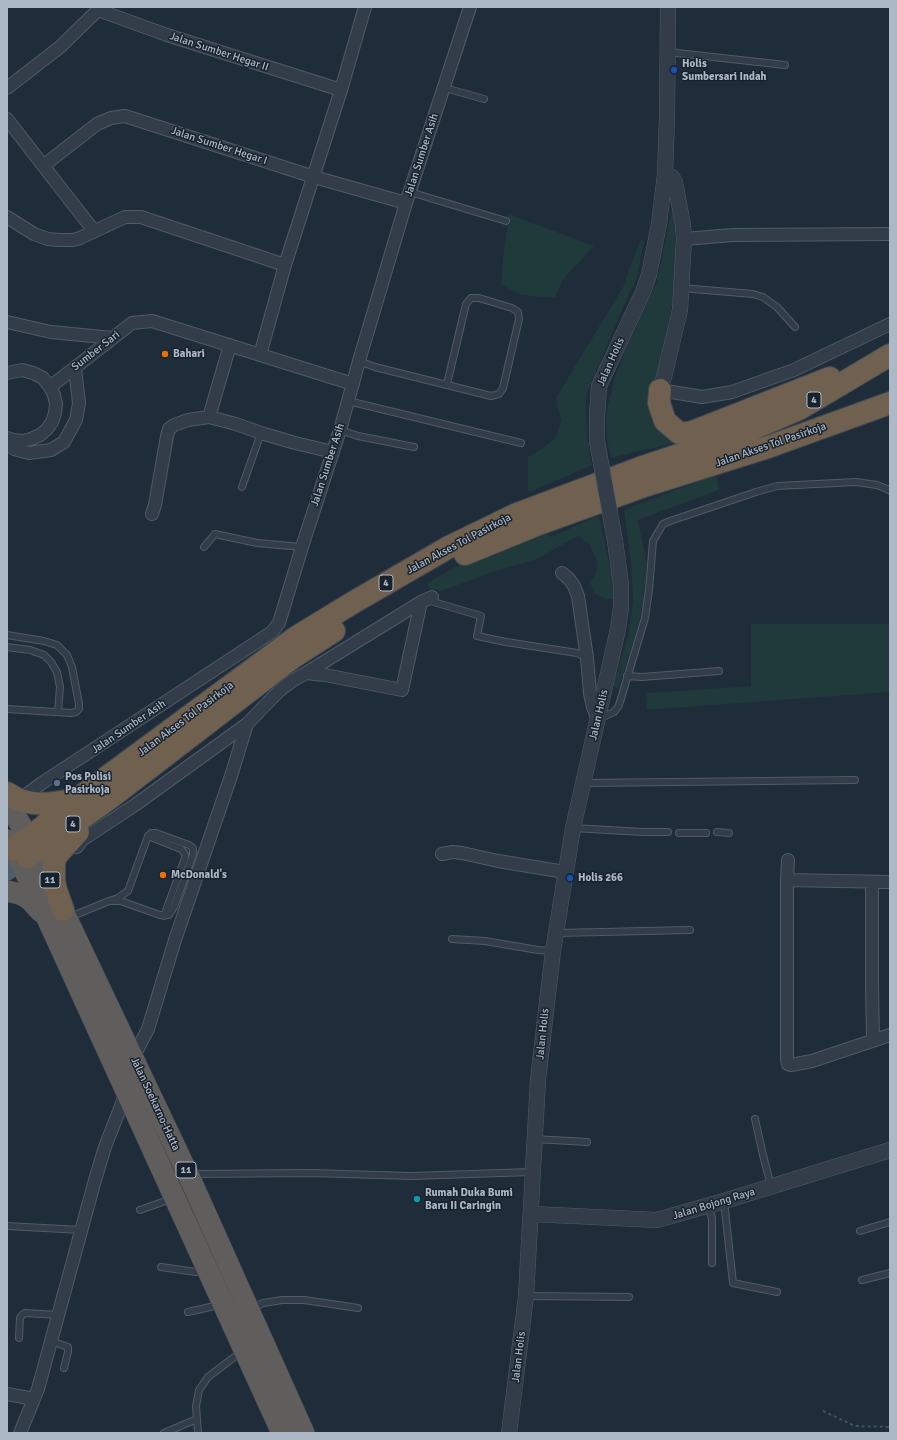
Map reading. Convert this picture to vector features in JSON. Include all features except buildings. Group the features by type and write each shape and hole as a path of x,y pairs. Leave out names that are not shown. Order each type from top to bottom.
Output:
{"highway":[{"path":"660,390 659,403 665,421 679,433 690,433 890,354"},
{"name":"Jalan Akses Tol Pasirkoja","path":"22,852 76,800 295,638 448,547 517,514 640,468 733,437 799,409 890,354"},
{"name":"Jalan Akses Tol Pasirkoja","path":"22,852 110,798 292,658 421,577 469,553 536,525 647,485 768,447 890,403"},
{"path":"11,798 32,803 46,804 76,800"},
{"name":"Jalan Soekarno-Hatta","path":"11,798 22,852 59,916 133,1058 188,1174 304,1433"},
{"path":"22,852 54,864 54,881 59,916"},
{"path":"7,891 20,894 59,916"},
{"name":"Jalan Soekarno-Hatta","path":"59,916 126,1093 282,1433"}],"street":[{"name":"Jalan Sumber Asih","path":"11,798 42,783 272,632 279,623 340,430 358,361 406,203 445,88 470,7"},
{"name":"Jalan Holis","path":"509,1433 526,1296 532,1214 534,1139 538,1080 555,933 573,828 618,629 621,607 622,584 597,441 599,386 638,305 649,275 659,224 665,174 668,7"},
{"path":"260,355 285,265 341,90 361,8"},
{"path":"7,88 60,47 100,9"},
{"name":"Jalan Sumber Hegar II","path":"100,9 167,35 341,90"},
{"name":"Jalan Sumber Hegar I","path":"43,166 97,124 111,118 124,116 314,177 406,203"},
{"path":"7,120 94,231"},
{"path":"665,174 672,177 675,182 682,218 684,239 680,310 660,390 702,397 732,392 794,370 890,324"},
{"path":"7,217 34,234 48,239 73,240 125,217 141,217 285,265"},
{"path":"684,239 733,235 890,234"},
{"name":"Sumber Sari","path":"50,386 132,323 152,321 230,345"},
{"path":"7,322 51,332 113,338"},
{"path":"209,417 230,345 353,384"},
{"path":"7,440 14,449 30,453 51,450 64,442 76,420 79,403 75,368"},
{"path":"7,373 22,370 43,378 50,386 56,404 52,422 47,430 31,439 22,441 7,440"},
{"path":"152,514 169,429 174,425 188,420 209,417 295,443 333,452"},
{"path":"562,573 572,582 578,596 592,707 598,720"},
{"path":"306,673 325,675 402,690 427,600"},
{"path":"22,852 65,860 68,859 82,840 134,805 247,724 292,681 427,600"},
{"path":"133,1058 148,1029 175,940 231,776 247,724"},
{"path":"442,854 453,852 462,853 498,861 565,872"},
{"path":"788,860 788,1064 791,1066 812,1061 890,1035"},
{"path":"787,880 828,880 872,883 890,882"},
{"path":"872,883 872,983 874,1040"},
{"path":"20,1433 34,1399 103,1154 126,1093"},
{"name":"Jalan Bojong Raya","path":"532,1214 652,1220 664,1218 890,1150"},
{"path":"7,1394 34,1399"}],"lane":[{"path":"668,52 785,65"},
{"path":"445,88 484,99"},
{"path":"410,192 506,221"},
{"path":"681,288 758,295 777,308 795,327"},
{"path":"358,361 490,396 499,394 503,388 519,319 518,312 512,308 478,298 471,298 466,304 447,384"},
{"path":"348,401 521,443"},
{"path":"340,430 358,436 414,448"},
{"path":"242,487 261,433"},
{"path":"598,720 609,715 618,707 645,618 650,590 653,541 663,524 748,494 777,486 856,482 878,485 890,491"},
{"path":"204,547 215,534 257,543 302,547"},
{"path":"427,600 482,616 477,636 577,653 587,658"},
{"path":"7,635 44,641 57,645 67,655 72,667 79,709 76,712 71,713 7,709"},
{"path":"7,647 30,650 44,655 51,662 57,672 60,687 58,712"},
{"path":"627,676 642,677 719,671"},
{"path":"583,783 855,780"},
{"path":"573,828 668,832"},
{"path":"679,833 706,832"},
{"path":"717,832 729,833"},
{"path":"59,916 110,901 118,898 128,891 148,836 152,833 156,833 189,845 193,848 193,855 174,907 169,915 164,916 126,903 110,901"},
{"path":"148,836 181,849 185,854 185,858 164,916"},
{"path":"555,933 690,930"},
{"path":"452,939 553,951"},
{"path":"755,1119 762,1154 771,1186"},
{"path":"534,1139 587,1142"},
{"path":"188,1174 311,1173 411,1176 533,1172"},
{"path":"140,1210 174,1198"},
{"path":"724,1201 733,1283 777,1292"},
{"path":"708,1206 712,1218 712,1264"},
{"path":"860,1231 890,1222"},
{"path":"7,1226 82,1230"},
{"path":"161,1267 196,1272 208,1271"},
{"path":"862,1280 890,1273"},
{"path":"526,1296 629,1297"},
{"path":"249,1310 263,1303 282,1300 304,1300 358,1308"},
{"path":"188,1312 223,1304"},
{"path":"19,1338 20,1318 25,1313 58,1315"},
{"path":"51,1341 68,1347 64,1368"},
{"path":"198,1433 196,1406 199,1390 208,1377 244,1349"},
{"path":"164,1433 197,1419"}],"path":[{"path":"823,1411 855,1426 890,1427"}],"green space":[{"path":"672,207 675,226 676,287 652,398 658,424 674,443 611,458 607,440 606,412 615,377 627,346 657,282"},
{"path":"509,214 594,246 564,278 555,298 520,295 501,284"},
{"path":"642,238 644,242 637,277 586,395 587,435 592,465 528,493 528,457 543,448 555,438 561,421 557,404 557,396 623,287"},
{"path":"716,474 719,490 638,520 647,564 644,600 636,634 619,687 616,688 613,685 628,636 633,601 631,563 624,510"},
{"path":"599,515 617,599 606,599 595,594 590,583 598,564 589,544 578,536 535,560 499,570 441,591 430,589 427,583 466,561 545,531 551,537"},
{"path":"751,624 890,624 890,692 646,710 647,693 751,686"}],"place":[{"name":"Holis Sumbersari Indah","path":"674,70"},
{"name":"Bahari","path":"165,354"},
{"name":"Pos Polisi Pasirkoja","path":"57,783"},
{"name":"McDonald's","path":"163,875"},
{"name":"Holis 266","path":"570,878"},
{"name":"Rumah Duka Bumi Baru II Caringin","path":"417,1199"}]}
